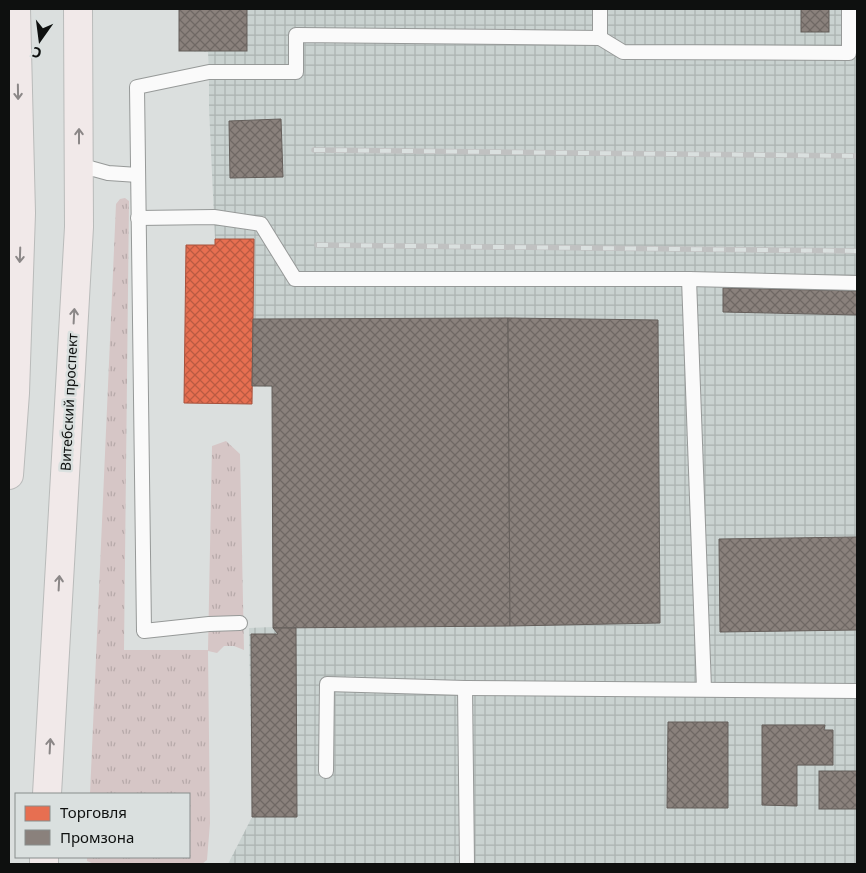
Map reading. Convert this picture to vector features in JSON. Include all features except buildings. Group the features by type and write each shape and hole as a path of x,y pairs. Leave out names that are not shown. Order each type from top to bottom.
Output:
{"main road":[{"path":"9,475 15,393 21,213 16,9"},
{"name":"Витебский проспект","path":"48,793 79,227 78,9"}],"lane":[{"path":"600,9 600,38"},
{"path":"240,623 144,631 137,86 209,72 296,72 296,35 600,38 623,52 849,53 849,9"},
{"path":"79,165 108,173 138,175"},
{"path":"138,218 214,217 261,224 295,279 689,279 857,283"},
{"path":"689,279 704,689"},
{"path":"326,771 327,684 464,688 857,691"},
{"path":"464,688 467,864"}],"shaded area":[{"path":"179,9 857,9 857,864 228,864 252,817 249,628 273,627 272,387 252,386 252,404 184,403 186,245 215,245 215,239 208,52 179,51"}],"green space":[{"path":"125,198 129,201 124,650 208,650 212,446 226,441 240,454 244,650 234,646 224,646 217,653 208,651 210,823 207,860 202,864 94,864 87,861 87,858 190,858 190,793 90,793 116,204 120,199"}],"railway":[{"path":"314,150 857,156"},
{"path":"317,245 857,251"}]}
